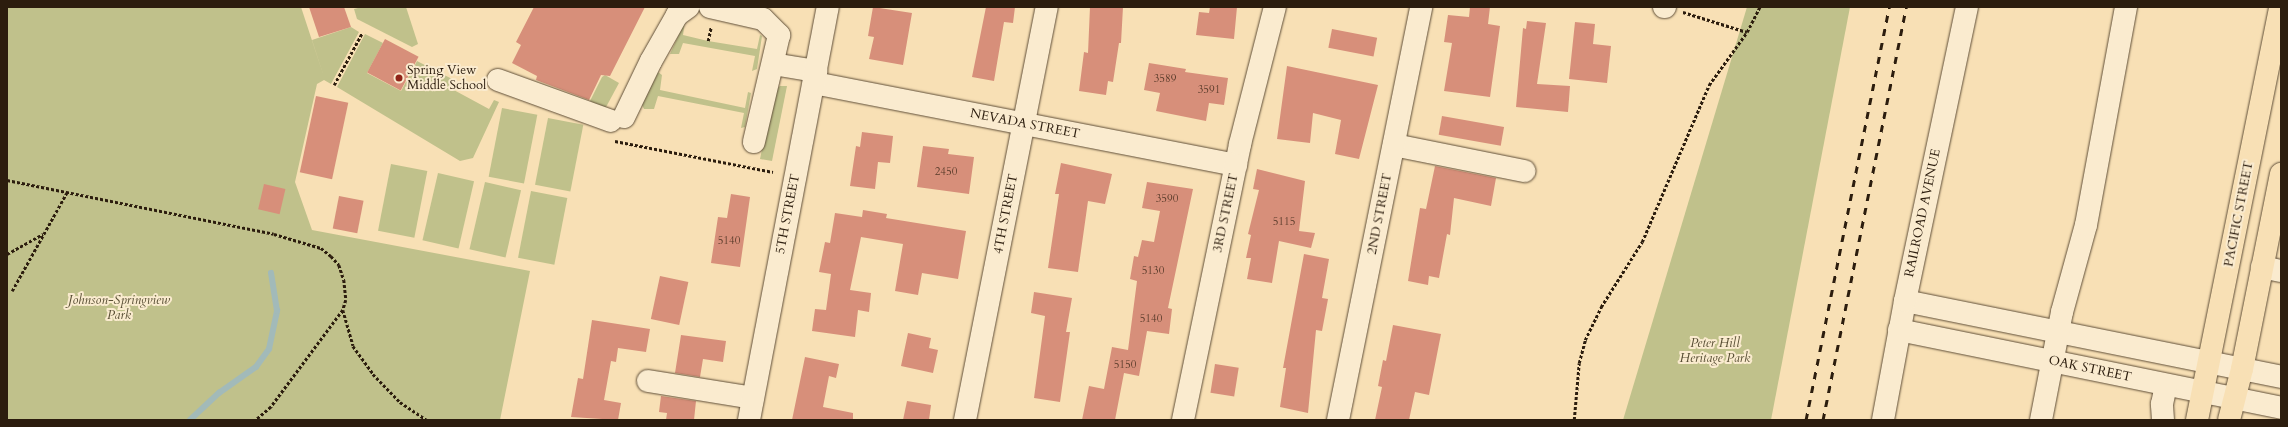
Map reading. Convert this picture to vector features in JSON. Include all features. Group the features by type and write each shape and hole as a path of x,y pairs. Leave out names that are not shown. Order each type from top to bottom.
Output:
{"main road":[{"name":"PACIFIC STREET","path":"2197,420 2280,7"},
{"path":"2229,420 2272,269 2281,174"}],"street":[{"path":"498,80 614,119 651,61 677,15 688,7"},
{"path":"710,7 763,19 779,35 754,142"},
{"name":"5TH STREET","path":"749,420 828,7"},
{"name":"4TH STREET","path":"965,420 1047,7"},
{"name":"3RD STREET","path":"1183,420 1236,165 1275,7"},
{"name":"2ND STREET","path":"1338,420 1421,7"},
{"name":"RAILROAD AVENUE","path":"1883,420 1899,330 1966,7"},
{"path":"2041,420 2059,332 2086,225 2126,7"},
{"name":"NEVADA STREET","path":"773,64 815,77 1024,124 1236,165"},
{"path":"1394,145 1524,171"},
{"path":"1905,301 2281,377"},
{"name":"OAK STREET","path":"1899,330 2281,408"},
{"path":"648,381 753,398"},
{"path":"2163,420 2162,404 2166,385"}],"path":[{"path":"1665,7 1747,32"},
{"path":"1574,420 1579,363 1584,340 1601,307 1642,242 1709,86 1747,32 1760,7"},
{"path":"334,85 362,33"},
{"path":"614,119 602,139 773,172"},
{"path":"7,180 274,234 321,248 339,265 346,300 343,310 271,407 256,420"},
{"path":"12,291 67,192"},
{"path":"7,254 44,233"},
{"path":"343,310 353,346 373,374 400,402 427,420"}],"green space":[{"name":"Johnson-Springview Park","path":"7,7 301,7 325,80 312,40 351,27 359,32 331,84 324,80 317,84 295,182 312,230 530,271 500,420 7,420"},
{"path":"362,7 406,7 418,44 412,47 357,19 354,9"},
{"name":"Peter Hill Heritage Park","path":"1747,7 1850,7 1771,420 1623,420"},
{"path":"685,21 683,35 708,41 757,49 760,35 762,36 757,69 752,71 755,56 683,43 679,54 670,54"},
{"path":"365,34 383,43 367,73 401,91 417,61 456,81 452,89 489,109 494,100 499,102 473,158 460,161 337,87"},
{"path":"658,72 662,75 660,90 745,108 748,92 751,93 745,127 741,128 744,113 658,96 654,109 644,109 642,105"},
{"path":"605,75 619,83 605,109 590,101 602,77"},
{"path":"780,86 787,86 772,161 760,159 774,91"},
{"path":"502,108 537,115 524,184 489,177"},
{"path":"548,118 583,125 570,192 535,185"},
{"path":"391,164 427,171 414,238 378,231"},
{"path":"438,173 474,181 459,249 422,240"},
{"path":"485,182 521,190 506,258 469,249"},
{"path":"531,191 567,198 554,265 518,258"}],"building":[{"path":"309,7 344,7 351,27 319,37"},
{"path":"534,7 645,7 610,76 601,75 589,100 536,80 537,76 512,63 521,45 516,42"},
{"path":"873,7 912,13 903,65 869,59 874,37 868,36"},
{"path":"986,7 1015,7 1013,23 1004,22 994,81 972,77"},
{"path":"1090,7 1123,7 1121,43 1119,43 1113,82 1108,81 1106,95 1079,91 1084,52 1088,53"},
{"path":"1210,7 1237,7 1234,39 1196,35 1199,12 1209,13"},
{"path":"1470,7 1490,7 1488,24 1500,26 1490,97 1444,91 1452,43 1444,42 1448,15 1469,17"},
{"path":"1527,21 1546,23 1537,84 1570,86 1568,112 1516,107 1523,28 1526,29"},
{"path":"1575,22 1595,24 1593,44 1611,46 1607,83 1569,79"},
{"path":"1332,29 1377,38 1374,56 1328,48"},
{"path":"385,39 419,57 401,90 367,73"},
{"path":"1149,63 1186,69 1185,72 1228,78 1224,105 1209,103 1206,121 1156,111 1160,93 1144,90"},
{"path":"1287,66 1378,85 1359,159 1335,154 1341,120 1313,113 1310,143 1277,139"},
{"path":"316,96 348,103 332,179 300,172"},
{"path":"1442,116 1504,127 1501,146 1439,135"},
{"path":"862,132 893,136 890,163 878,162 875,189 850,186 856,146 860,147"},
{"path":"923,146 949,149 948,154 974,157 969,194 917,187"},
{"path":"1061,163 1112,174 1105,204 1088,201 1078,272 1048,268 1059,194 1055,194"},
{"path":"1435,166 1496,178 1491,206 1454,198 1450,235 1447,234 1439,278 1429,276 1428,285 1408,281 1420,208 1426,209"},
{"path":"1257,169 1305,181 1299,231 1315,233 1311,248 1279,241 1272,283 1247,279 1251,258 1246,258 1251,235 1248,234 1259,190 1253,189"},
{"path":"1147,182 1193,189 1168,308 1172,309 1169,334 1147,331 1139,376 1124,373 1115,420 1082,420 1089,386 1104,389 1112,347 1128,350 1137,281 1130,279 1134,256 1138,257 1142,240 1154,242 1160,211 1142,208"},
{"path":"264,184 285,189 280,214 258,209"},
{"path":"731,194 750,197 740,267 711,263 718,217 727,218"},
{"path":"339,196 364,201 357,233 333,228"},
{"path":"863,210 887,214 886,218 966,231 958,279 922,273 918,295 895,291 903,244 861,237 850,290 871,293 869,312 858,310 855,337 812,331 815,309 826,310 831,274 819,272 825,242 830,243 835,213 862,217"},
{"path":"1304,254 1329,259 1322,298 1328,299 1322,331 1316,330 1308,413 1280,407 1286,368 1283,368"},
{"path":"660,276 688,282 679,325 651,319"},
{"path":"1034,292 1072,298 1066,332 1070,332 1060,402 1034,398 1045,316 1031,313"},
{"path":"592,320 650,329 646,352 618,348 616,362 611,361 604,400 621,403 618,420 571,417 578,378 583,379"},
{"path":"1393,325 1441,334 1429,395 1415,392 1409,420 1375,420 1382,387 1378,386 1383,360 1386,361"},
{"path":"908,333 931,338 929,348 938,350 933,373 901,366"},
{"path":"681,335 726,341 723,362 703,359 700,377 675,373"},
{"path":"805,357 839,364 836,378 829,376 823,407 853,413 853,420 792,420"},
{"path":"1215,364 1239,368 1234,396 1210,393"},
{"path":"661,396 696,401 694,420 666,420 667,413 659,412"},
{"path":"907,401 931,405 929,420 903,420"}],"waterway":[{"path":"190,420 219,393 256,367 269,349 277,311 271,273"}],"railway":[{"path":"1806,420 1889,7"},
{"path":"1823,420 1906,7"}],"place":[{"name":"Spring View Middle School","path":"399,78"}]}
